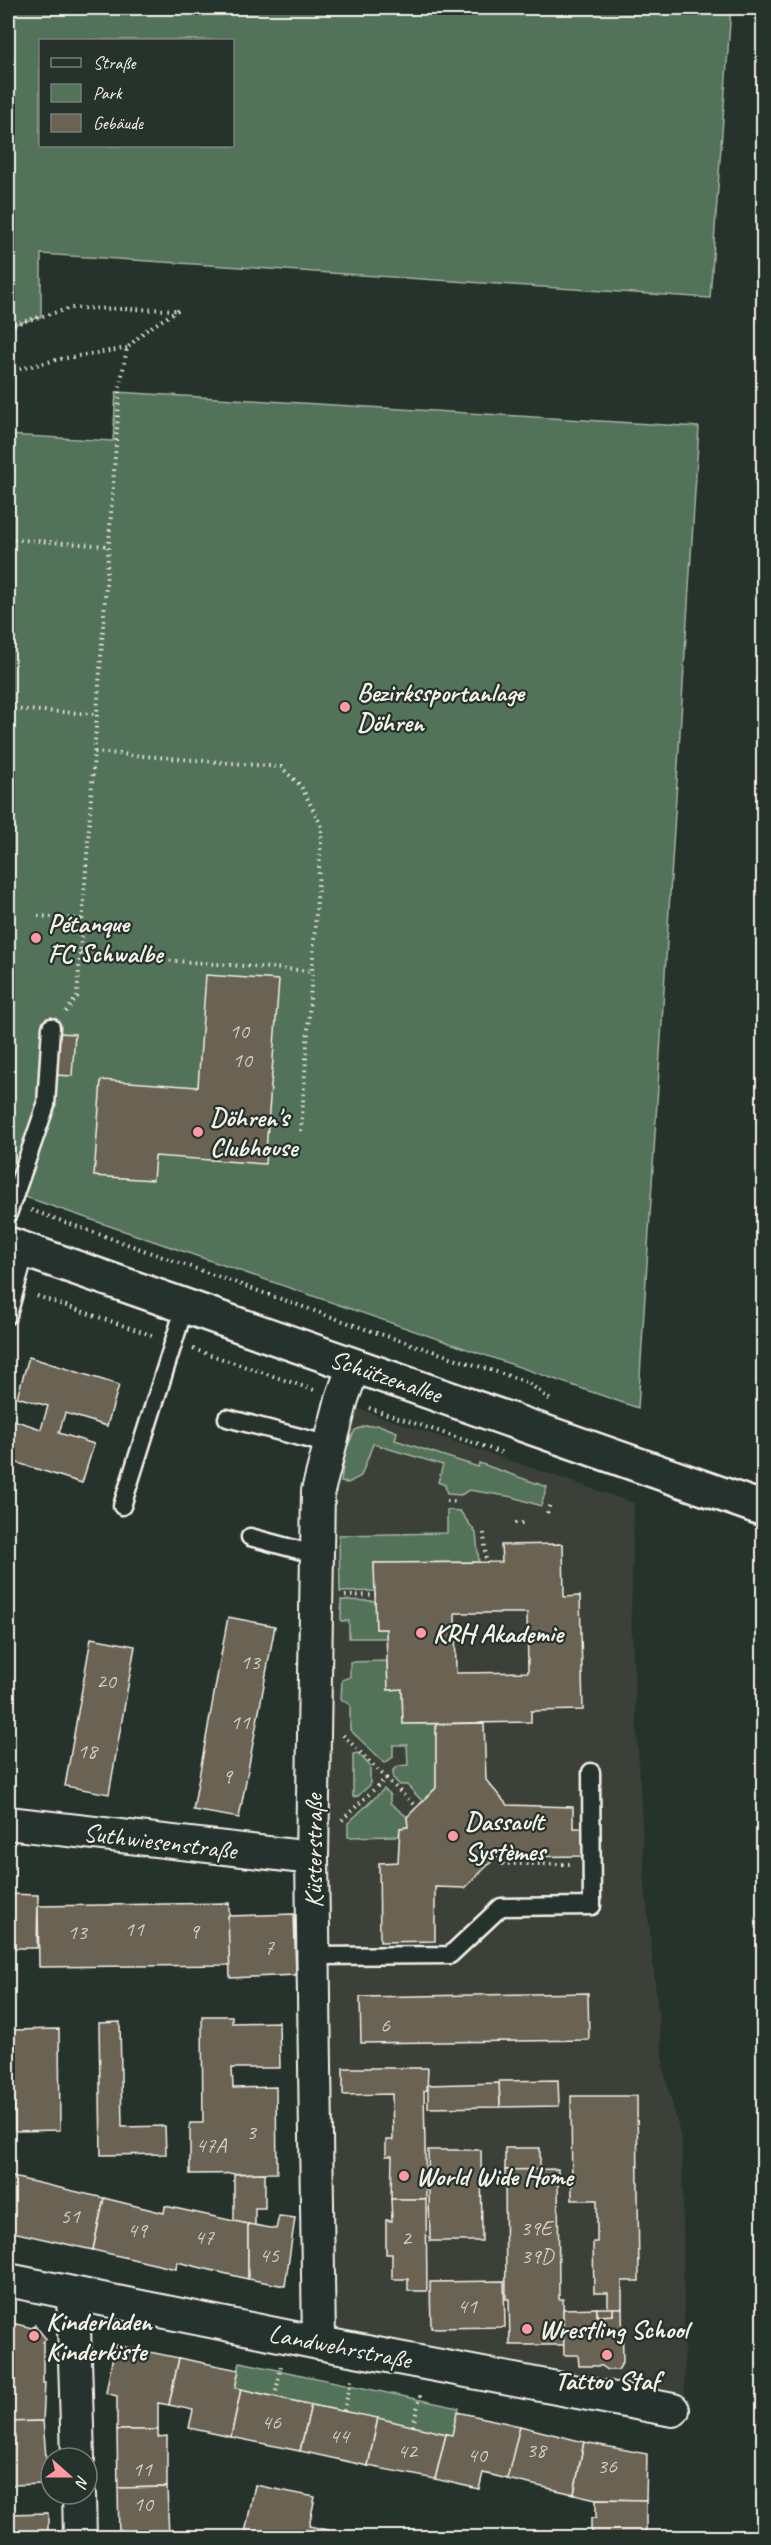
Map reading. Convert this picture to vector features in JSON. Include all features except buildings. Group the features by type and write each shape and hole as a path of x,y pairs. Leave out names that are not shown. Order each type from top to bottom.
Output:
{"street":[{"name":"Schützenallee","path":"17,1247 764,1509"},
{"name":"Küsterstraße","path":"319,2343 312,1858 318,1491 342,1400 354,1365"},
{"name":"Suthwiesenstraße","path":"8,1823 312,1858"},
{"name":"Landwehrstraße","path":"8,2280 319,2343 673,2410"},
{"path":"73,2294 78,2446"},
{"path":"79,2506 80,2538"}],"lane":[{"path":"9,1209 46,1105 51,1027"},
{"path":"8,1315 15,1288 17,1247"},
{"path":"122,1506 185,1306"},
{"path":"227,1418 330,1445"},
{"path":"250,1537 317,1555"},
{"path":"313,1956 450,1955 501,1907 592,1906 591,1772"}],"path":[{"path":"8,326 71,308 178,310 144,331 127,348 120,386 77,998 51,1027"},
{"path":"8,372 60,358 127,348"},
{"path":"8,539 108,546"},
{"path":"8,709 97,714"},
{"path":"94,752 281,767 301,786 322,827 301,1131"},
{"path":"38,916 82,919"},
{"path":"80,954 312,970"},
{"path":"9,1209 368,1330"},
{"path":"15,1288 502,1453"},
{"path":"447,1501 459,1502"},
{"path":"547,1513 550,1504"},
{"path":"515,1523 524,1523"},
{"path":"484,1533 486,1562"},
{"path":"350,1595 376,1595"},
{"path":"340,1732 416,1808"},
{"path":"341,1821 386,1778"},
{"path":"503,1857 503,1864 567,1864"}],"shaded area":[{"path":"341,1403 634,1503 631,1616 645,1884 664,2072 682,2142 685,2412 319,2343 318,1491"}],"green space":[{"path":"8,8 731,8 710,298 41,254 41,317 8,326"},
{"name":"Bezirkssportanlage Döhren","path":"116,392 699,427 638,1408 8,1191 8,435 113,441"},
{"path":"379,1425 397,1432 395,1440 478,1467 479,1463 547,1487 541,1506 513,1497 469,1490 461,1495 447,1494 445,1485 438,1482 443,1465 373,1444 361,1476 348,1483 341,1482 345,1452 355,1430 365,1426"},
{"path":"447,1510 460,1511 476,1533 479,1562 374,1563 376,1591 340,1592 339,1535 447,1533"},
{"path":"341,1600 376,1601 376,1629 386,1629 387,1638 349,1638 349,1621 341,1621"},
{"path":"387,1661 388,1690 402,1689 403,1724 436,1724 436,1788 422,1801 407,1785 400,1785 393,1778 393,1770 399,1766 408,1765 407,1745 393,1745 393,1757 385,1763 350,1730 350,1705 341,1699 342,1680 350,1677 350,1662"},
{"path":"358,1753 370,1766 370,1785 358,1796 353,1797 353,1754"},
{"path":"384,1789 390,1795 390,1803 407,1817 408,1827 400,1828 399,1836 348,1837 348,1823"},
{"path":"240,2362 459,2408 452,2435 235,2388"}],"place":[{"name":"Bezirkssportanlage Döhren","path":"345,707"},
{"name":"Pétanque FC Schwalbe","path":"36,938"},
{"name":"Döhren's Clubhouse","path":"198,1132"},
{"name":"KRH Akademie","path":"421,1633"},
{"name":"Dassault Systèmes","path":"453,1836"},
{"name":"World Wide Home","path":"404,2176"},
{"name":"Wrestling School","path":"527,2329"},
{"name":"Kinderladen Kinderkiste","path":"34,2336"},
{"name":"Tattoo Staf","path":"607,2355"}]}
